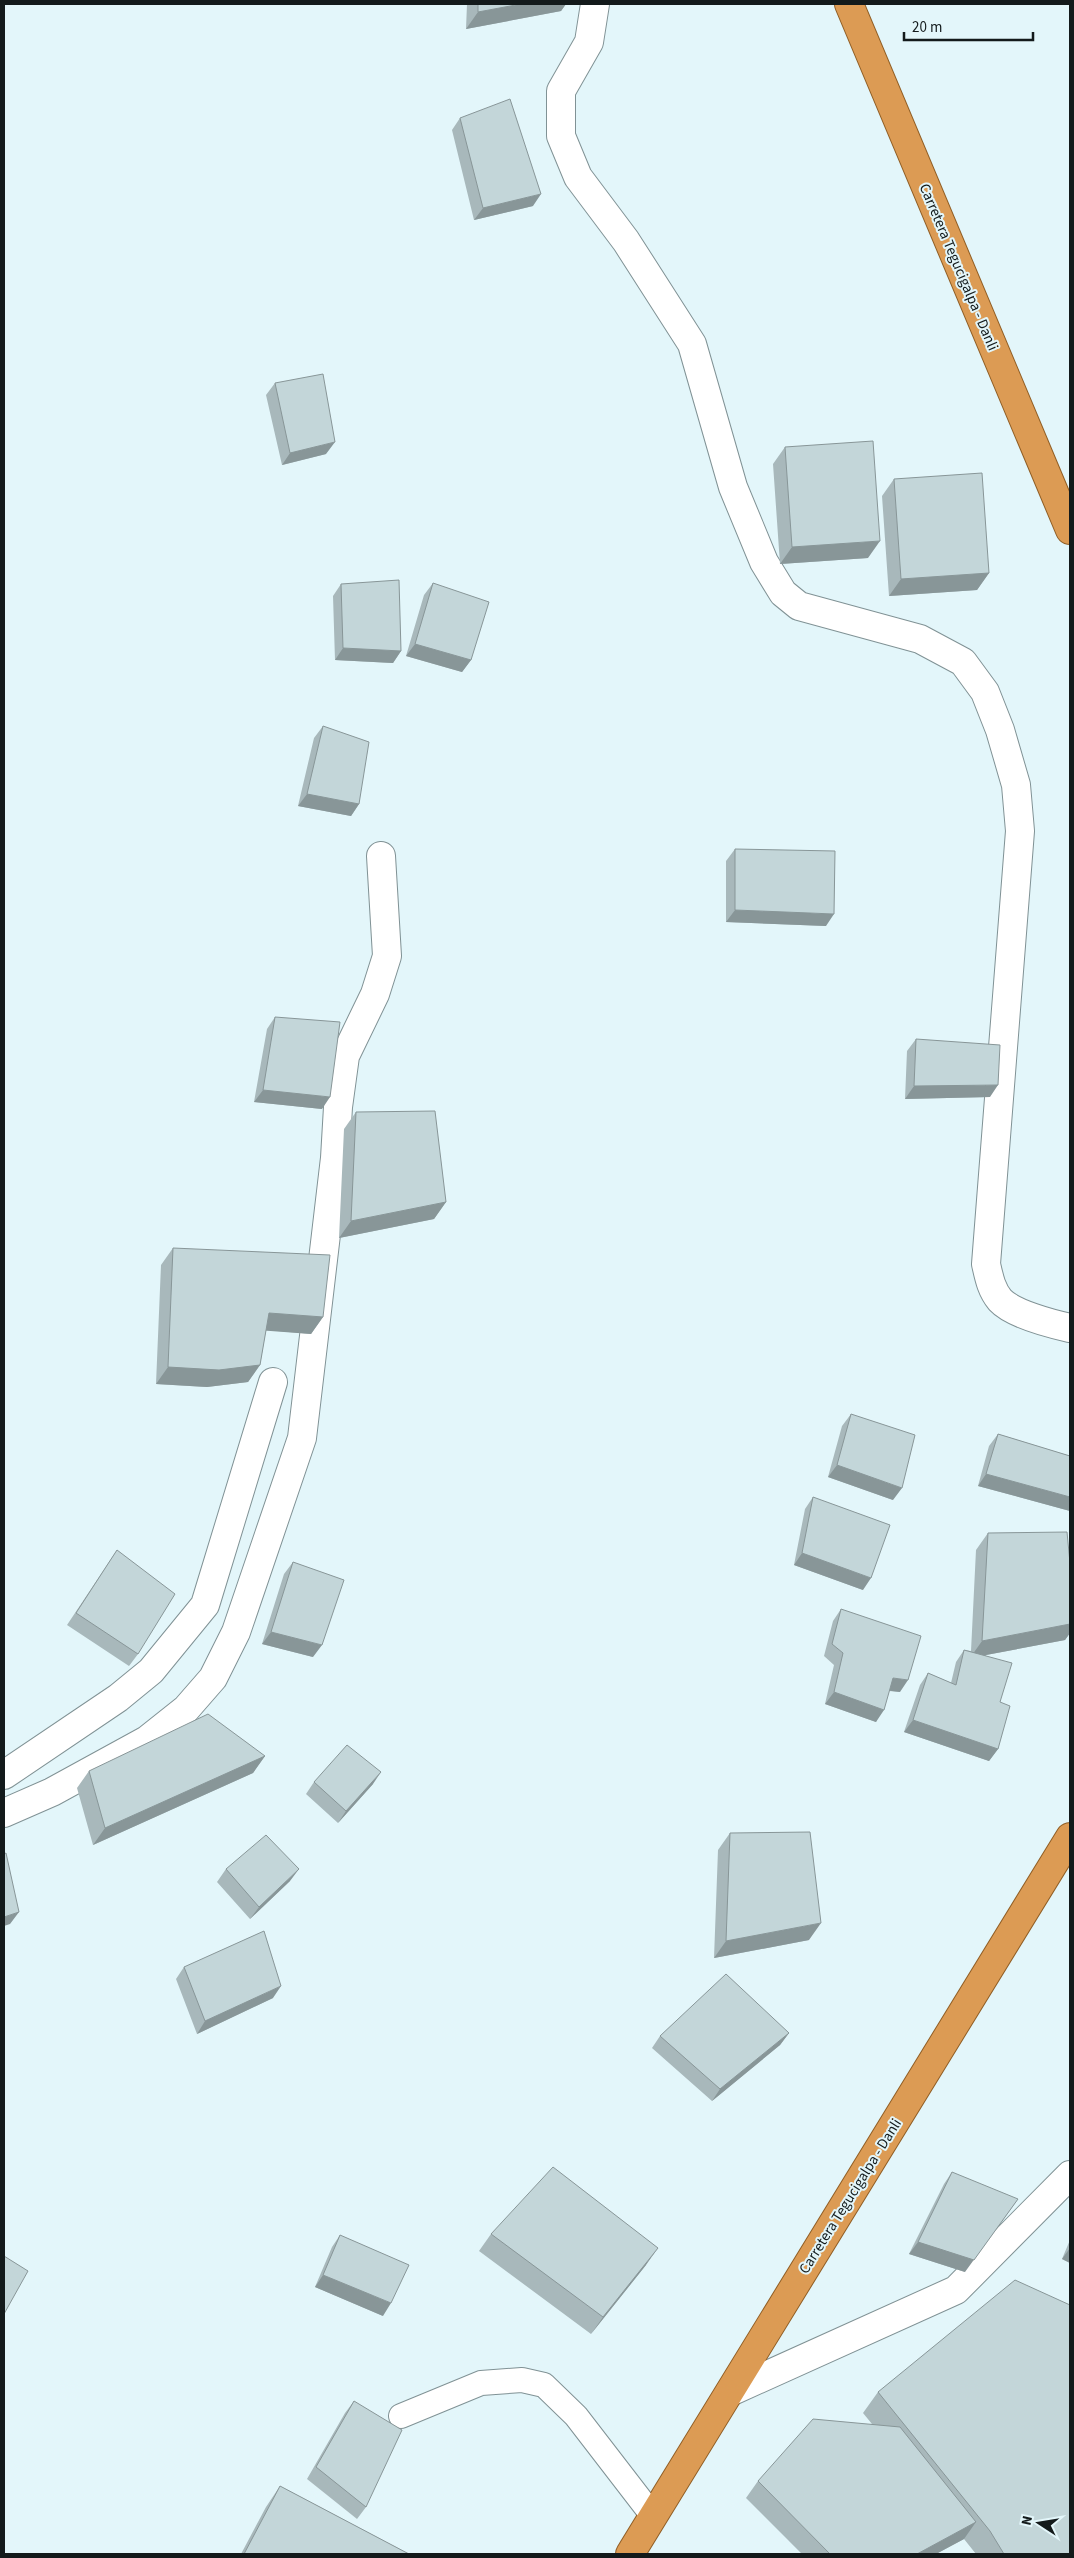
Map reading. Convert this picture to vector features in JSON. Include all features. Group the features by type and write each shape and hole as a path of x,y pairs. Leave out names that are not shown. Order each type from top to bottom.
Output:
{"highway":[{"name":"Carretera Tegucigalpa - Danli","path":"849,4 1070,530"},
{"name":"Carretera Tegucigalpa - Danli","path":"630,2554 1070,1837"}],"street":[{"path":"595,4 589,42 562,91 561,136 578,176 626,241 692,344 733,488 764,562 783,593 799,606 920,639 963,662 985,692 1000,730 1016,785 1020,831 986,1264 990,1284 1001,1301 1019,1311 1070,1328"},
{"path":"4,1813 52,1792 147,1740 186,1708 213,1678 236,1632 302,1438 336,1158 338,1107 345,1056 375,994 387,956 381,856"},
{"path":"4,1775 118,1698 151,1671 205,1605 273,1382"},
{"path":"730,2392 956,2290 1070,2175"}],"lane":[{"path":"401,2416 481,2383 522,2380 544,2384 576,2416 653,2516"}],"building":[{"path":"478,4 521,4 478,12"},
{"path":"510,99 541,194 483,208 460,118"},
{"path":"323,374 335,442 290,453 275,383"},
{"path":"873,441 880,541 792,547 785,447"},
{"path":"982,473 989,573 901,579 894,479"},
{"path":"399,580 401,651 343,648 341,584"},
{"path":"433,583 489,602 471,660 415,644"},
{"path":"323,726 369,742 359,804 307,794"},
{"path":"735,849 835,851 834,914 735,910"},
{"path":"275,1017 340,1022 330,1097 263,1090"},
{"path":"916,1039 1000,1045 998,1085 914,1086"},
{"path":"435,1111 446,1202 351,1221 356,1112"},
{"path":"173,1248 330,1255 323,1317 269,1313 260,1365 219,1370 168,1367"},
{"path":"851,1414 915,1435 902,1488 837,1465"},
{"path":"998,1434 1070,1456 1070,1497 986,1474"},
{"path":"813,1497 890,1525 871,1578 802,1553"},
{"path":"1067,1532 1070,1563 1070,1624 982,1641 988,1533"},
{"path":"117,1550 175,1594 138,1654 76,1613"},
{"path":"293,1562 344,1580 322,1645 271,1632"},
{"path":"841,1609 921,1636 908,1680 893,1678 884,1710 834,1692 843,1653 832,1644"},
{"path":"964,1650 1012,1663 1000,1702 1010,1706 998,1749 913,1720 928,1673 956,1685"},
{"path":"208,1714 265,1756 105,1828 89,1771"},
{"path":"347,1745 381,1772 346,1811 314,1782"},
{"path":"810,1832 821,1923 726,1941 730,1833"},
{"path":"266,1835 299,1869 259,1907 226,1869"},
{"path":"6,1853 19,1912 4,1917 4,1854"},
{"path":"264,1931 281,1986 205,2021 184,1967"},
{"path":"726,1974 789,2033 720,2089 660,2036"},
{"path":"553,2167 658,2248 603,2317 491,2234"},
{"path":"952,2172 1018,2199 974,2260 918,2242"},
{"path":"340,2235 409,2265 391,2303 323,2275"},
{"path":"4,2256 28,2271 4,2314"},
{"path":"1015,2280 1070,2305 1070,2554 1004,2554 990,2531 878,2392"},
{"path":"354,2401 402,2430 366,2507 316,2467"},
{"path":"813,2419 900,2427 976,2522 917,2554 830,2554 758,2481"},
{"path":"280,2486 409,2554 244,2554"}]}
